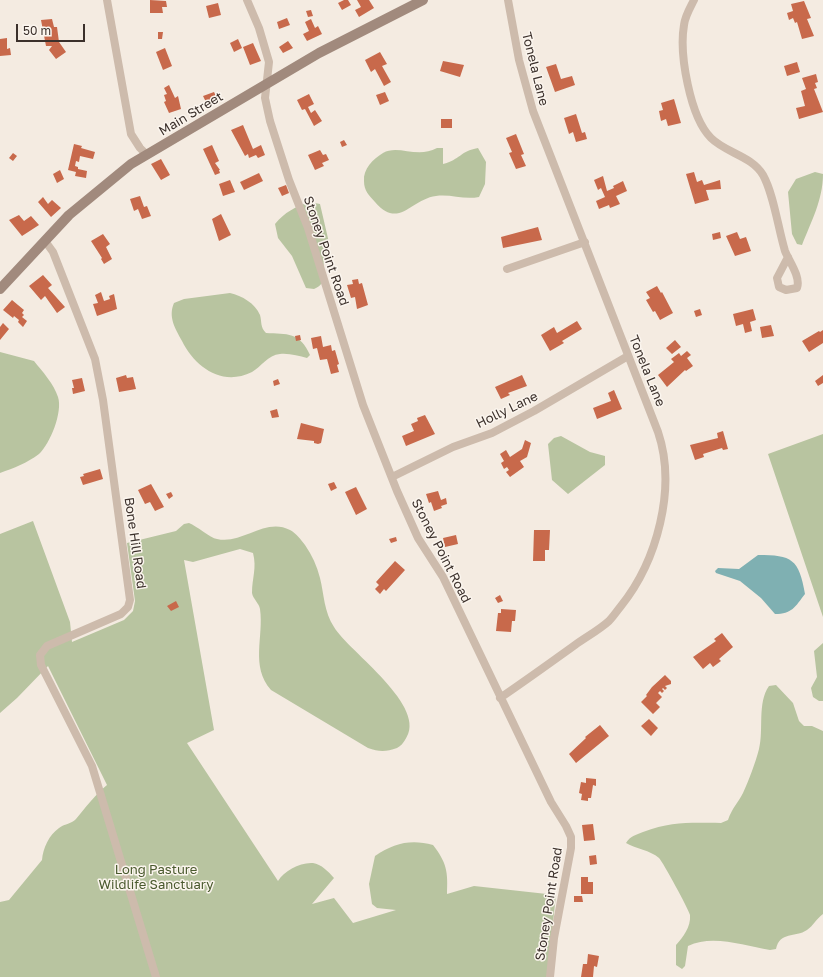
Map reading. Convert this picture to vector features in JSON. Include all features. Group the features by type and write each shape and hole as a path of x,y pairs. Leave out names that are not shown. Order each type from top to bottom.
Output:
{"main road":[{"name":"Main Street","path":"0,289 69,215 105,184 147,155 346,38 423,0"}],"street":[{"path":"107,0 131,134 140,148 147,155"},
{"name":"Stoney Point Road","path":"247,0 259,28 269,62 268,84 265,98 276,141 298,208 308,228 371,429 418,538 443,577 551,802 571,837 571,848 554,938 550,977"},
{"name":"Tonela Lane","path":"500,698 610,620 637,583 653,549 663,509 664,453 658,432 533,110 519,60 508,0"},
{"path":"694,0 686,16 682,38 684,61 696,111 705,131 711,139 742,157 763,175 788,257"},
{"name":"Bone Hill Road","path":"45,241 53,252 95,359 103,400 130,600 128,607 120,614 47,646 40,655 41,665 92,766 156,977"},
{"path":"507,269 585,242"},
{"name":"Holly Lane","path":"392,477 453,447 492,432 534,411 628,356"}],"green space":[{"path":"443,148 443,164 453,160 467,151 478,148 486,162 485,184 479,197 468,198 436,196 427,198 405,211 391,213 383,210 367,193 364,184 365,172 372,161 383,153 395,150 422,152"},
{"path":"815,172 823,174 819,202 802,245 797,244 792,234 788,192 796,179"},
{"path":"309,202 320,204 330,247 324,257 324,276 322,283 314,289 306,288 292,256 278,238 275,224 290,210"},
{"path":"230,293 243,298 255,307 260,315 262,327 266,333 287,334 297,338 306,347 310,355 307,358 287,354 276,355 268,359 252,372 241,376 220,376 202,366 194,359 179,336 172,318 172,308 174,303 184,299"},
{"path":"0,352 34,361 54,387 58,397 59,411 51,436 39,454 30,460 0,473"},
{"path":"823,434 823,617 768,454"},
{"path":"561,436 590,452 605,456 605,465 568,494 552,480 548,444 554,438"},
{"name":"Long Pasture Wildlife Sanctuary","path":"33,521 70,622 72,642 124,620 133,611 135,601 127,543 176,531 184,524 189,523 217,539 226,540 272,527 281,527 294,533 305,545 316,565 326,609 334,627 342,638 384,680 397,696 407,712 410,727 405,740 397,748 389,750 379,751 368,748 271,690 265,681 259,661 261,620 260,609 252,593 254,568 253,553 240,549 193,562 184,560 214,730 187,743 278,881 288,871 303,864 313,863 319,865 334,878 312,904 334,898 353,923 396,910 377,908 372,904 369,884 375,856 396,845 410,842 433,845 446,868 447,894 474,886 556,895 547,977 0,977 0,902 9,900 42,860 45,846 52,834 76,819 107,785 48,666 0,713 0,534"},
{"path":"823,643 823,701 819,701 813,697 811,688 817,677 814,651"},
{"path":"776,685 793,703 799,721 804,726 812,726 823,731 823,914 807,930 784,937 778,943 776,949 770,950 718,941 708,941 688,946 685,966 682,969 676,965 676,945 688,928 690,919 689,911 659,858 651,853 626,843 629,839 636,835 654,828 682,823 721,823 728,820 731,812 743,793 752,772 759,749 762,708 765,693 769,686"}],"water":[{"path":"758,555 770,555 786,558 792,561 796,566 803,582 805,594 793,609 785,613 775,614 761,598 740,581 716,573 715,571 718,568 739,569"}],"building":[{"path":"150,0 166,1 167,7 162,7 163,13 150,13"},
{"path":"348,0 351,5 342,10 338,3"},
{"path":"357,0 369,0 374,8 359,17 355,10 361,7"},
{"path":"804,1 811,18 807,19 814,36 802,39 797,22 795,23 793,18 789,20 787,13 793,11 791,4"},
{"path":"218,3 221,15 209,18 206,6"},
{"path":"311,10 313,16 308,17 306,11"},
{"path":"287,18 290,25 279,29 277,22"},
{"path":"52,19 54,27 57,27 59,42 66,52 56,59 49,50 52,46 46,46 41,20"},
{"path":"311,19 315,28 318,26 322,34 307,41 303,34 309,31 305,22"},
{"path":"158,32 163,32 162,39 158,39"},
{"path":"7,38 7,49 10,48 11,55 0,56 0,39"},
{"path":"238,39 242,48 234,52 230,43"},
{"path":"288,41 293,48 283,53 279,47"},
{"path":"253,43 261,61 250,65 243,47"},
{"path":"165,48 172,66 163,70 156,52"},
{"path":"380,52 387,64 382,66 391,82 384,86 375,69 371,72 365,60"},
{"path":"443,61 464,65 460,77 440,71"},
{"path":"797,62 800,72 787,76 784,66"},
{"path":"556,64 561,79 572,76 575,85 555,92 546,67"},
{"path":"816,74 818,82 815,83 817,88 814,89 823,112 799,119 796,108 805,106 801,91 806,89 802,78"},
{"path":"169,85 175,98 178,96 181,109 169,113 164,102 166,101 164,95 167,94 164,88"},
{"path":"214,92 218,100 208,106 203,96"},
{"path":"385,92 389,101 380,105 376,95"},
{"path":"309,94 314,104 308,107 311,113 315,110 322,121 314,126 305,109 302,110 297,100"},
{"path":"674,99 681,123 668,126 666,119 661,121 659,111 663,110 661,103"},
{"path":"576,114 582,133 585,132 587,139 576,142 573,132 569,134 564,118"},
{"path":"441,119 452,119 452,128 441,128"},
{"path":"243,125 253,149 261,145 265,155 258,158 256,155 249,158 248,154 245,156 231,130"},
{"path":"516,134 524,154 521,155 526,166 516,169 509,153 512,152 506,138"},
{"path":"344,140 347,145 342,147 340,142"},
{"path":"74,144 82,146 81,148 95,152 93,159 80,156 79,162 76,161 75,166 78,167 78,169 87,171 86,178 75,176 76,172 68,170"},
{"path":"212,145 219,161 215,163 220,170 220,173 215,175 203,149"},
{"path":"320,150 323,155 326,154 329,160 322,163 324,166 315,170 308,155"},
{"path":"13,153 17,156 13,161 9,158"},
{"path":"161,159 170,175 161,180 151,164"},
{"path":"60,170 64,179 57,183 53,174"},
{"path":"694,172 697,182 702,180 704,185 720,180 721,189 706,190 709,200 695,204 686,174"},
{"path":"259,173 263,181 244,190 240,182"},
{"path":"603,176 607,191 623,181 627,191 616,196 620,204 610,208 609,205 599,209 596,201 605,197 601,188 598,190 594,180"},
{"path":"230,180 235,192 223,196 219,184"},
{"path":"286,185 289,193 282,196 278,188"},
{"path":"140,196 144,207 147,206 151,216 142,219 138,209 134,211 130,199"},
{"path":"43,197 48,204 52,200 61,208 51,217 38,202"},
{"path":"221,214 231,235 219,241 212,219"},
{"path":"19,215 24,221 31,216 39,225 22,236 9,220"},
{"path":"538,227 542,240 503,248 501,237"},
{"path":"720,232 721,238 713,240 712,234"},
{"path":"737,232 740,239 746,237 751,251 735,256 726,236"},
{"path":"103,234 110,244 106,247 112,259 104,264 101,259 102,258 91,241"},
{"path":"43,275 52,285 48,288 65,307 57,313 45,296 41,300 29,286"},
{"path":"358,279 359,284 362,283 368,305 357,309 355,297 351,298 347,285 353,284 352,280"},
{"path":"657,286 661,293 662,292 673,313 660,320 646,300 650,298 646,292"},
{"path":"101,292 104,301 110,299 109,296 114,294 117,309 97,316 93,304 98,303 95,295"},
{"path":"12,300 24,310 22,313 24,315 22,317 27,321 23,327 18,322 19,320 14,316 13,318 3,310"},
{"path":"700,309 702,315 696,317 694,311"},
{"path":"753,309 756,320 750,322 752,331 745,333 743,324 736,326 733,314"},
{"path":"577,321 582,329 562,341 564,343 550,351 541,335 554,327 557,333"},
{"path":"3,323 9,329 0,340 0,327"},
{"path":"771,325 774,336 762,338 760,327"},
{"path":"823,330 823,343 809,352 802,341"},
{"path":"300,335 301,340 296,341 295,336"},
{"path":"321,336 323,347 331,345 332,351 335,350 339,364 337,365 339,372 331,374 327,359 320,360 317,348 313,349 311,338"},
{"path":"675,340 681,347 672,354 666,348"},
{"path":"687,351 691,355 687,358 693,366 686,371 685,370 667,387 658,375 674,362 671,359 679,353 681,356"},
{"path":"126,375 127,378 133,377 136,389 119,392 116,378"},
{"path":"522,375 527,386 508,393 510,395 501,399 495,387"},
{"path":"823,375 823,383 818,386 815,381"},
{"path":"82,378 85,391 73,394 72,388 74,388 72,380"},
{"path":"278,379 280,384 274,386 273,381"},
{"path":"614,390 622,409 597,419 593,408 611,401 608,393"},
{"path":"277,409 279,417 272,418 270,411"},
{"path":"425,415 435,434 406,446 402,436 414,431 411,424 418,421 417,418"},
{"path":"301,423 324,429 321,443 318,444 314,443 314,441 297,439"},
{"path":"723,431 728,449 723,450 722,448 703,454 704,457 695,460 690,445 718,438 717,433"},
{"path":"525,440 531,443 527,457 520,461 524,467 510,477 506,472 509,470 507,467 504,469 501,463 504,461 500,454 506,450 510,457 522,449"},
{"path":"100,469 103,479 83,485 80,477 84,476 83,474"},
{"path":"334,482 337,488 331,491 328,484"},
{"path":"151,484 164,507 155,511 150,502 145,504 138,490"},
{"path":"356,487 367,509 356,515 345,492"},
{"path":"438,491 441,500 446,498 447,504 434,511 426,494"},
{"path":"171,492 173,496 169,499 166,494"},
{"path":"534,530 550,530 549,550 545,550 545,561 533,561"},
{"path":"456,535 458,544 445,547 443,538"},
{"path":"396,537 397,541 391,543 389,539"},
{"path":"395,561 405,570 386,591 384,589 380,594 375,589 379,585 376,582"},
{"path":"500,595 503,601 498,603 495,598"},
{"path":"176,601 179,607 171,611 167,606"},
{"path":"501,609 516,610 515,621 512,621 511,632 496,631 498,613 501,613"},
{"path":"722,633 733,647 719,659 721,661 713,667 710,663 703,669 693,657 716,641 714,639"},
{"path":"665,675 671,681 671,684 665,686 667,688 665,690 663,688 662,689 664,691 662,693 660,691 658,693 662,697 656,703 660,707 653,714 641,702 647,696 646,695 652,687"},
{"path":"649,719 658,728 651,736 641,726"},
{"path":"600,725 609,736 576,763 569,754 586,738 585,737"},
{"path":"586,778 596,779 596,786 593,785 591,798 588,798 588,801 581,800 582,794 579,793 581,782 586,783"},
{"path":"593,824 595,840 584,841 582,825"},
{"path":"596,855 597,864 590,865 589,856"},
{"path":"581,877 588,877 588,882 593,882 593,894 581,894"},
{"path":"574,896 582,896 583,902 574,902"},
{"path":"588,954 599,956 597,967 594,966 593,977 581,977 583,964 587,964"}]}
